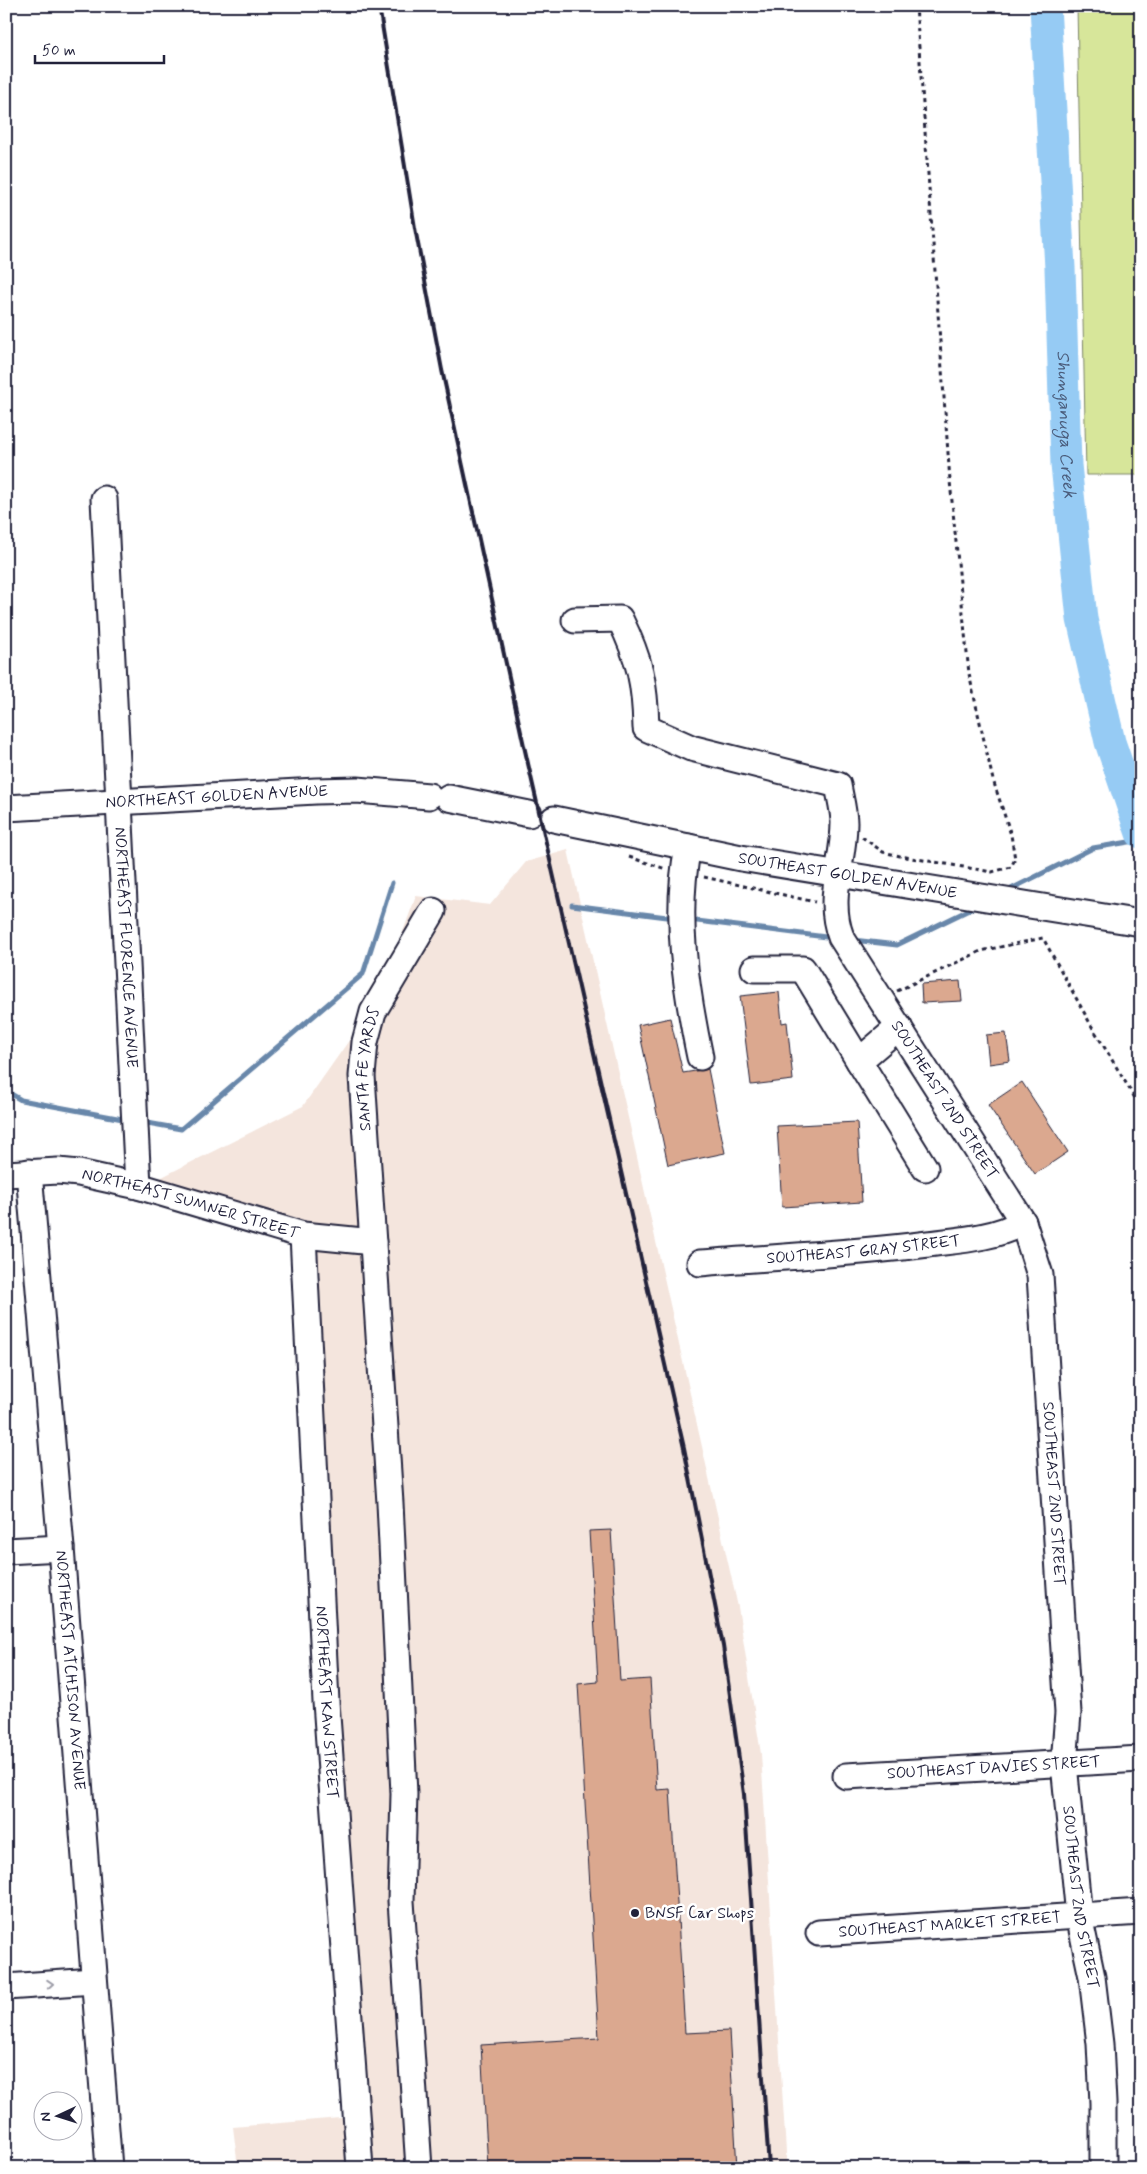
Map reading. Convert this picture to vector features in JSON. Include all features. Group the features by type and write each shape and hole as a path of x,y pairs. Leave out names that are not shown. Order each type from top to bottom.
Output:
{"street":[{"name":"NORTHEAST FLORENCE AVENUE","path":"104,499 138,1186"},
{"name":"SOUTHEAST 2ND STREET","path":"575,620 620,619 635,651 646,692 646,728 691,748 838,785 844,823 834,906 836,924 841,937 1023,1222 1040,1275 1068,1713 1064,1764 1079,1916 1092,1977 1100,2044 1103,2168"},
{"name":"NORTHEAST GOLDEN AVENUE","path":"6,808 357,790 439,797 529,814"},
{"name":"SOUTHEAST GOLDEN AVENUE","path":"554,819 688,847 837,874 1141,923"},
{"path":"688,847 682,872 682,924 690,1010 700,1057"},
{"name":"SANTA FE YARDS","path":"419,2168 402,1901 404,1794 390,1503 362,1076 365,1042 373,1012 433,911"},
{"path":"754,969 802,969 925,1168"},
{"path":"860,1060 899,1027"},
{"name":"NORTHEAST SUMNER STREET","path":"17,1173 79,1173 138,1186 303,1235 373,1242"},
{"name":"NORTHEAST ATCHISON AVENUE","path":"17,1173 61,1548 109,2168"},
{"name":"SOUTHEAST GRAY STREET","path":"700,1263 898,1248 969,1239 1008,1231 1023,1222"},
{"name":"NORTHEAST KAW STREET","path":"303,1235 326,1702 360,2168"},
{"path":"6,1552 61,1548"},
{"name":"SOUTHEAST DAVIES STREET","path":"846,1776 1141,1759"},
{"name":"SOUTHEAST MARKET STREET","path":"819,1933 1141,1912"},
{"path":"6,1986 94,1981"}],"path":[{"path":"843,830 866,838 883,852 992,872 1010,867 1015,859 1012,835 993,780 969,674 950,481 916,6"},
{"path":"628,857 682,872 834,906"},
{"path":"883,1001 900,989 981,951 1043,938 1091,1025 1141,1108"}],"shaded area":[{"path":"568,850 738,1607 761,1754 787,2168 238,2168 233,2127 364,2116 313,1247 158,1179 303,1106 350,1039 390,967 416,896 490,905 526,862"}],"green space":[{"path":"1077,6 1141,6 1141,512 1139,475 1086,475"}],"building":[{"path":"960,981 962,1001 922,1003 921,984"},
{"path":"779,992 782,1023 787,1022 793,1080 751,1085 740,996"},
{"path":"670,1018 683,1073 708,1069 725,1153 668,1165 638,1025"},
{"path":"1006,1033 1010,1061 989,1064 986,1035"},
{"path":"1022,1082 1068,1152 1035,1174 988,1105"},
{"path":"857,1122 862,1202 782,1207 777,1126"},
{"name":"BNSF Car Shops","path":"611,1530 620,1681 650,1679 657,1790 670,1789 685,2033 729,2031 737,2168 488,2168 481,2045 599,2038 578,1684 598,1682 589,1531"}],"waterway":[{"name":"Shunganuga Creek","path":"1045,6 1060,268 1066,465 1082,619 1110,742 1141,833"},
{"path":"1005,892 1093,848 1141,840"},
{"path":"142,1122 181,1129 363,974 392,883"},
{"path":"572,905 675,918"},
{"path":"853,940 897,945 977,906"},
{"path":"689,920 834,938"},
{"path":"6,1091 21,1100 128,1120"}],"railway":[{"path":"379,6 415,228 442,370 524,746 684,1448 723,1646 744,1794 769,2168"}],"place":[{"name":"BNSF Car Shops","path":"635,1913"}]}
